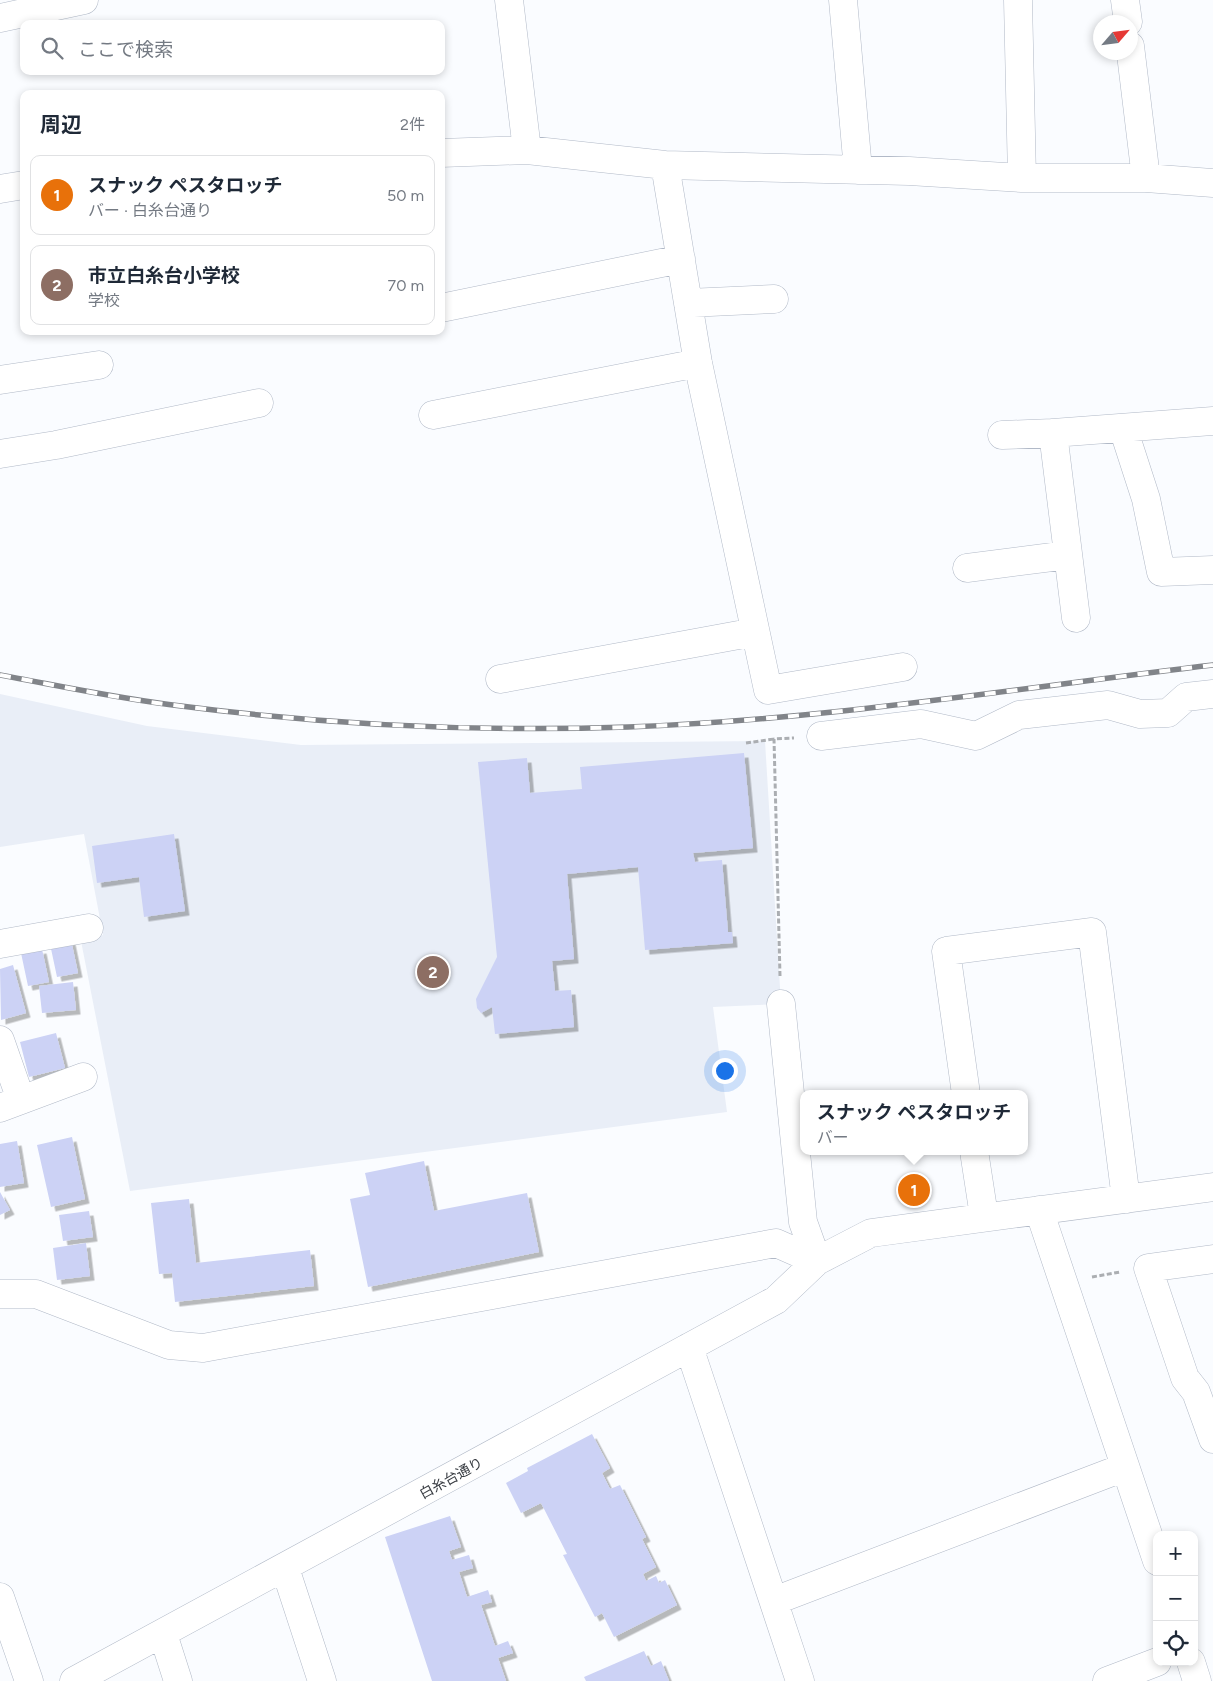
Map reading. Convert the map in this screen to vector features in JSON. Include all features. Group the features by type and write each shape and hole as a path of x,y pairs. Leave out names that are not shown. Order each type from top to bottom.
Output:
{"street":[{"path":"0,18 84,0"},
{"path":"509,0 527,150"},
{"path":"843,0 858,170"},
{"path":"1018,0 1022,178"},
{"path":"1125,0 1127,15"},
{"path":"1132,60 1146,178"},
{"path":"445,153 527,150 665,165 858,170 1022,178 1146,178 1213,183"},
{"path":"665,165 698,364 754,632 768,690 903,667"},
{"path":"0,189 20,186"},
{"path":"445,307 681,259"},
{"path":"688,303 774,299"},
{"path":"433,415 698,364"},
{"path":"0,380 99,365"},
{"path":"0,454 56,445 259,403"},
{"path":"1002,435 1213,421"},
{"path":"1123,428 1146,499 1161,572 1213,570"},
{"path":"1053,433 1076,618"},
{"path":"967,568 1068,555"},
{"path":"500,679 754,632"},
{"path":"822,736 921,724 976,736 1019,715 1108,704 1140,714 1168,713 1186,697 1213,694"},
{"path":"0,944 89,928"},
{"path":"965,1090 946,951 1092,932 1126,1199"},
{"path":"781,1004 803,1222 817,1260"},
{"path":"0,1040 10,1104 83,1077"},
{"path":"975,1155 984,1216"},
{"name":"白糸台通り","path":"74,1681 776,1300 817,1260 871,1233 984,1216 1213,1187"},
{"path":"1039,1210 1153,1549"},
{"path":"0,1294 36,1294 169,1345 202,1348 776,1243 817,1260"},
{"path":"1213,1259 1148,1268 1185,1378 1205,1391 1213,1439"},
{"path":"689,1347 800,1681"},
{"path":"774,1601 1125,1467"},
{"path":"285,1568 322,1681"},
{"path":"0,1597 29,1681"},
{"path":"163,1634 178,1681"},
{"path":"1107,1681 1153,1664"},
{"path":"1192,1666 1197,1681"}],"path":[{"path":"746,744 774,739 822,736"},
{"path":"774,739 781,1004"},
{"path":"1063,1281 1148,1268"}],"shaded area":[{"path":"0,694 147,726 301,745 765,741 781,1004 713,1007 727,1112 130,1191 81,941 103,935 84,834 0,847"}],"building":[{"path":"744,753 753,848 693,853 695,862 722,860 728,932 732,932 733,943 645,950 638,867 567,874 574,959 552,961 555,991 571,990 574,1027 495,1034 492,1007 481,1013 477,1008 476,999 497,957 478,762 527,758 530,793 582,789 580,767"},
{"path":"174,834 185,911 144,917 139,877 97,883 92,846"},
{"path":"71,940 78,973 57,977 50,944"},
{"path":"42,949 49,982 28,986 21,953"},
{"path":"13,965 26,1013 1,1020 0,969"},
{"path":"73,982 76,1010 42,1013 39,986"},
{"path":"56,1033 65,1068 29,1077 20,1042"},
{"path":"72,1137 85,1199 51,1207 37,1145"},
{"path":"17,1141 24,1183 0,1187 0,1144"},
{"path":"424,1161 434,1211 527,1193 539,1252 368,1287 350,1199 370,1195 365,1173"},
{"path":"0,1192 10,1210 0,1215"},
{"path":"189,1199 196,1263 310,1250 314,1286 175,1302 172,1273 159,1274 151,1203"},
{"path":"89,1211 93,1237 63,1241 59,1215"},
{"path":"86,1243 90,1276 57,1280 53,1248"},
{"path":"592,1434 610,1468 602,1473 610,1489 620,1485 646,1537 642,1539 656,1567 643,1574 646,1581 656,1576 659,1583 665,1580 677,1605 614,1637 602,1613 595,1617 563,1555 567,1554 541,1503 521,1513 506,1483 528,1471 527,1468"},
{"path":"450,1516 461,1547 449,1551 452,1560 469,1555 473,1568 459,1572 467,1597 488,1590 492,1602 481,1605 495,1646 508,1641 513,1653 498,1658 506,1681 432,1681 385,1537"},
{"path":"644,1651 651,1666 661,1661 669,1681 586,1681 584,1677"}],"railway":[{"path":"0,675 158,703 237,713 404,726 572,728 628,727 775,718 921,702 1213,665"}],"place":[{"name":"市立白糸台小学校","path":"433,972"},
{"name":"スナック ペスタロッチ","path":"914,1190"}]}
